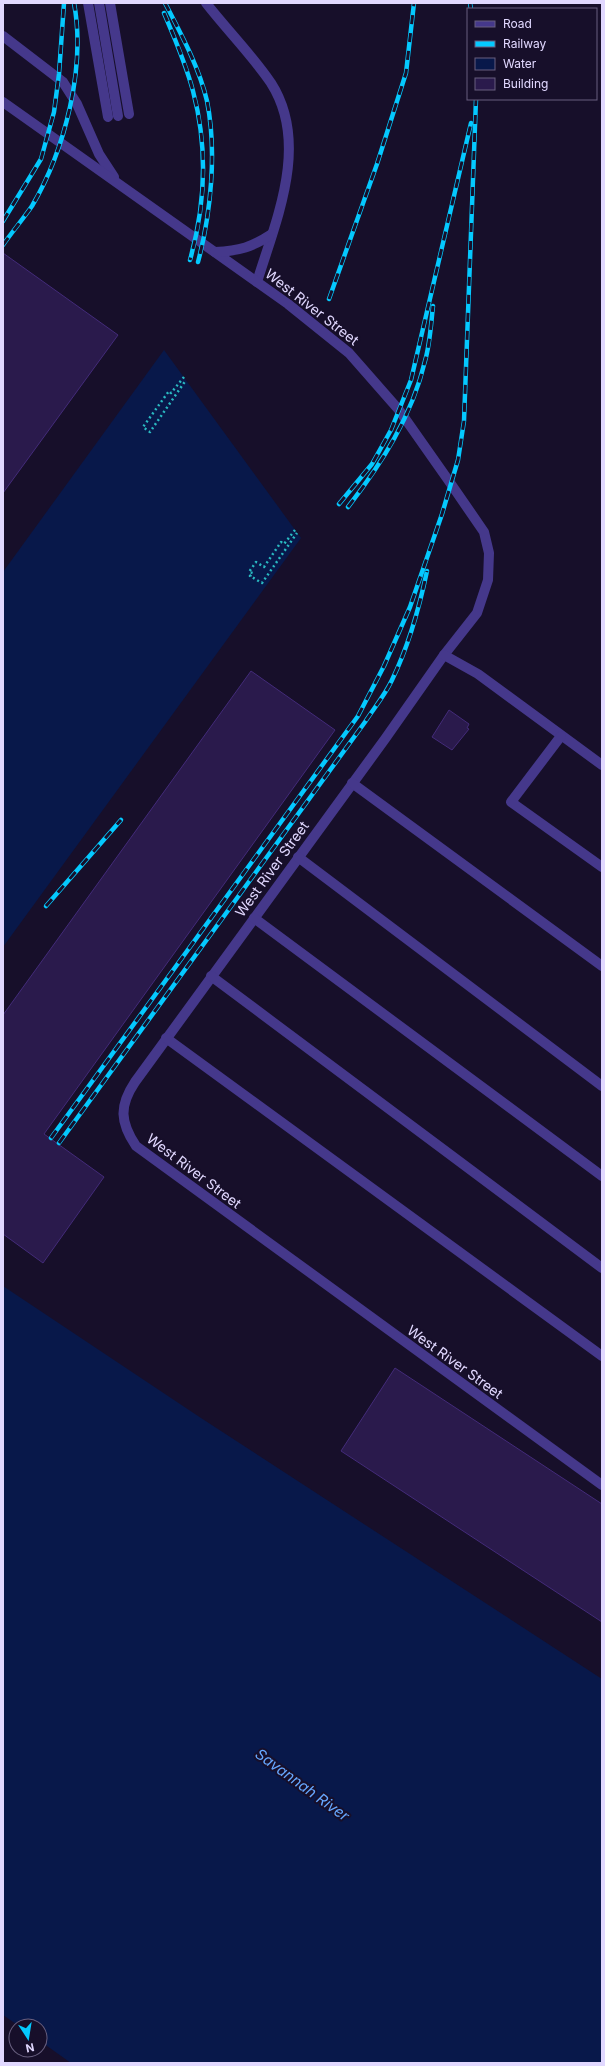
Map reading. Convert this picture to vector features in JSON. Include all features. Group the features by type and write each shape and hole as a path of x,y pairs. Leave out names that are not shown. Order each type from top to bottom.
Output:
{"lane":[{"path":"88,3 113,117 99,3"},
{"path":"110,3 129,114"},
{"path":"206,3 272,85 283,111 289,143 288,171 272,234 257,282"},
{"path":"3,36 63,82 77,104 99,154 118,183"},
{"name":"West River Street","path":"3,102 288,304 349,353 399,410 484,532 489,553 488,580 477,613 444,655 126,1095 123,1110 127,1132 136,1146 602,1485"},
{"path":"215,252 235,251 254,245 272,234"},
{"path":"444,655 478,674 602,765"},
{"path":"561,736 511,802 602,867"},
{"path":"352,783 602,966"},
{"path":"298,858 602,1086"},
{"path":"254,918 602,1176"},
{"path":"211,976 602,1268"},
{"path":"166,1038 602,1356"}],"path":[{"path":"184,377 171,394 169,391 142,428 150,432 186,380"},
{"path":"296,532 262,583 250,576 253,573 249,572 256,562 264,567 281,542 284,544 296,532"}],"water":[{"path":"164,350 301,538 3,947 3,572"},
{"name":"Savannah River","path":"3,1286 201,1418 602,1679 602,2063 71,2063 48,2047 48,2018 8,2018 3,2015"}],"building":[{"path":"3,253 118,335 3,493"},
{"path":"251,671 335,730 44,1134 104,1177 43,1263 3,1234 3,1015"},
{"path":"449,710 469,724 467,728 469,729 452,750 432,737"},
{"path":"395,1368 602,1504 602,1622 341,1451"}],"railway":[{"path":"3,221 41,159 54,112 59,74 64,3"},
{"path":"3,245 32,206 44,184 63,134 75,81 77,28 74,3"},
{"path":"165,3 189,51 204,88 210,120 212,140 211,182 203,243 198,262"},
{"path":"329,299 377,164 406,73 414,3"},
{"path":"470,3 471,8"},
{"path":"164,13 190,81 198,112 201,133 203,154 202,197 190,260"},
{"path":"51,1138 358,716 384,666 410,607 442,514 458,460 464,421 476,100"},
{"path":"339,504 372,464 391,430 411,380 471,123"},
{"path":"348,507 384,456 404,420 419,381 427,354 433,306"},
{"path":"59,1143 383,696 398,667 408,640 421,599 427,571"},
{"path":"46,906 121,820"}]}
